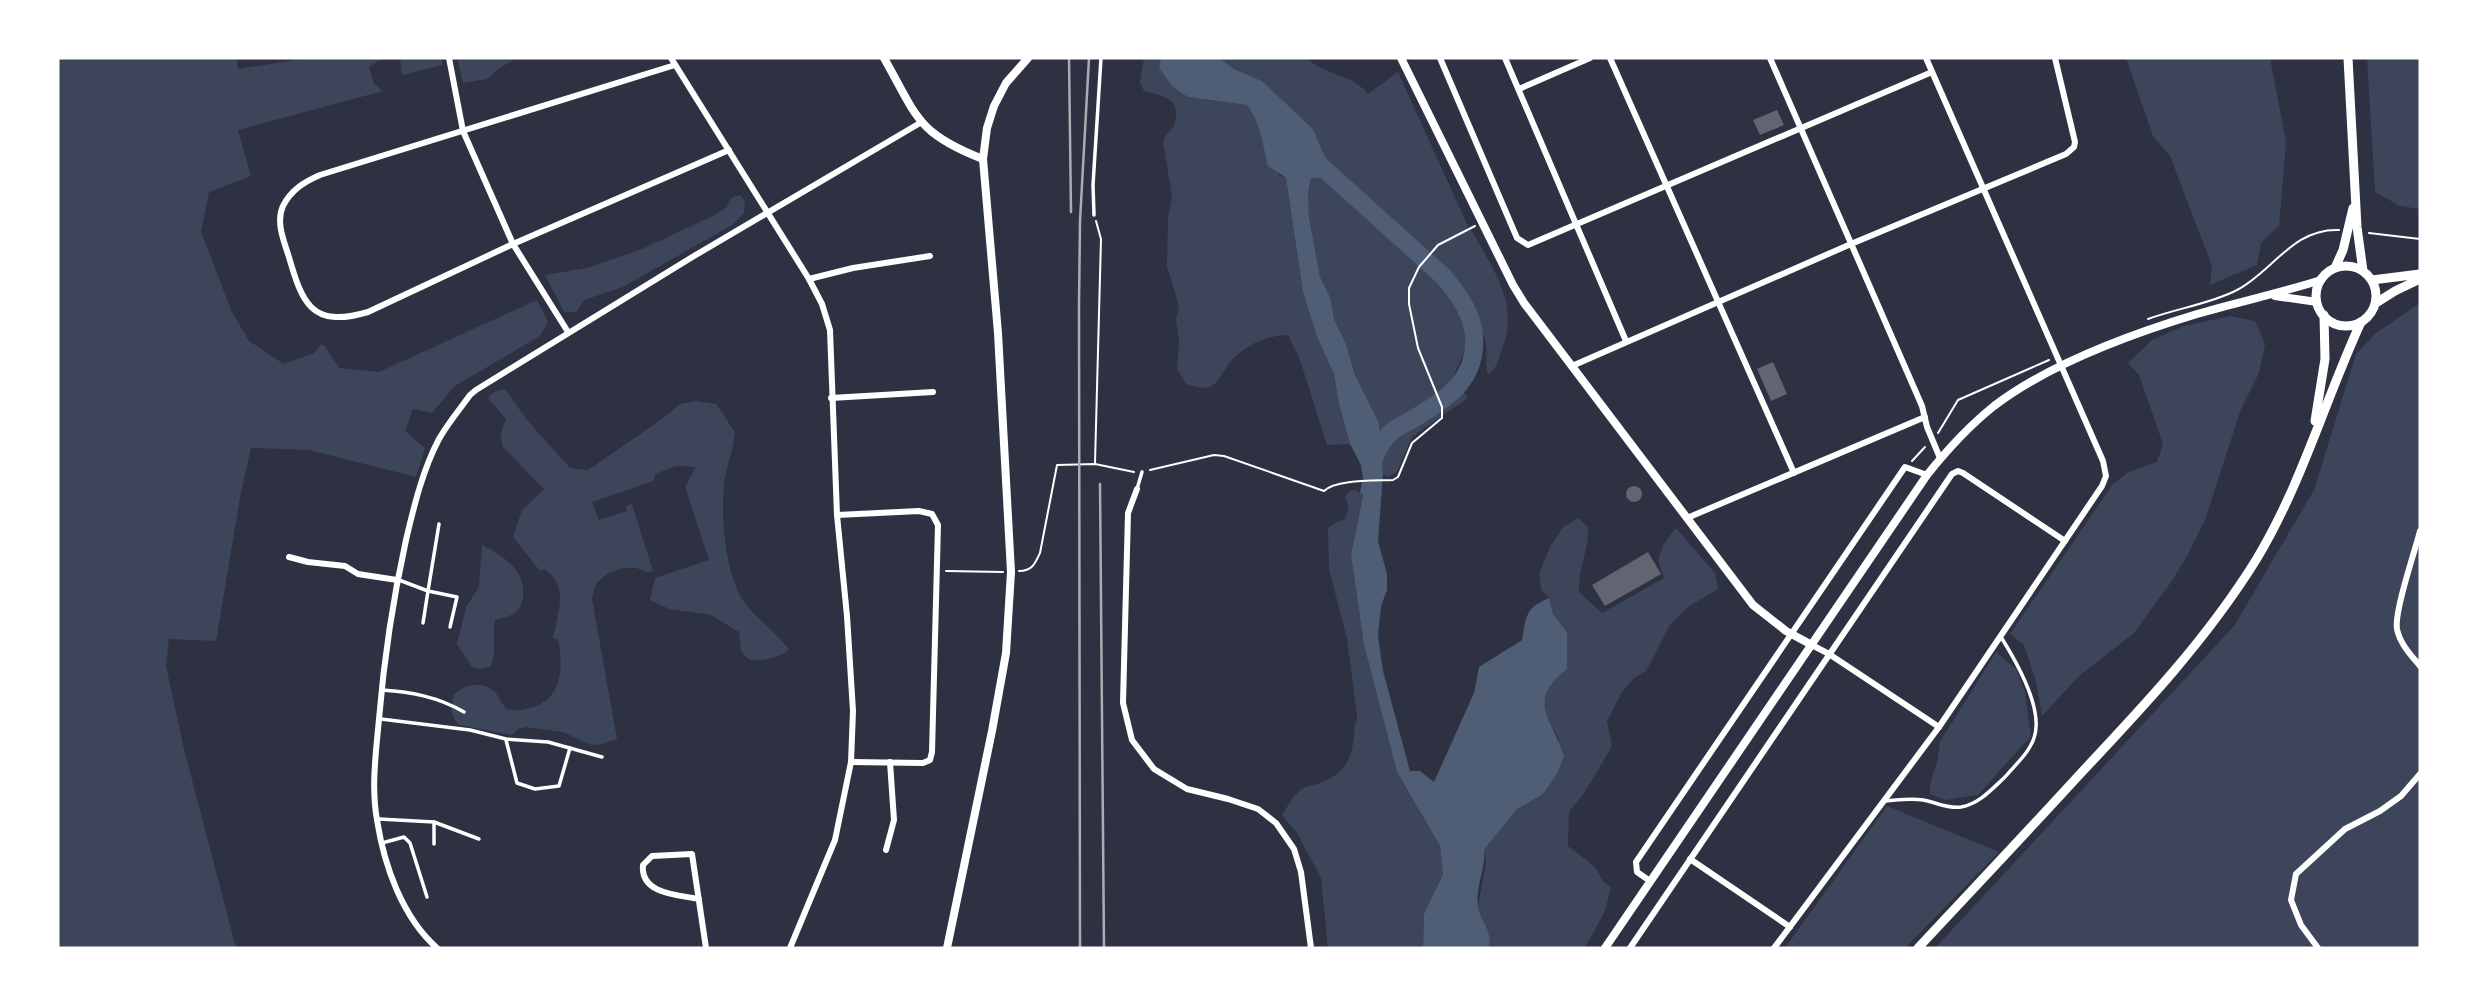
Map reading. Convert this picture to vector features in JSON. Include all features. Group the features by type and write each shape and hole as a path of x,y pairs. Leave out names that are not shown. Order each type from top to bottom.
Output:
{"main road":[{"path":"2348,58 2363,271"},
{"path":"2356,193 2343,250 2334,268 2321,280 2316,294 2324,315 2334,323 2343,326 2361,322"},
{"path":"1918,948 2187,656 2217,618 2257,557 2304,461 2361,322 2372,312 2376,303 2372,280 2363,271 2353,266 2334,268"},
{"path":"2372,280 2420,274"},
{"path":"2376,303 2395,290 2420,279"},
{"path":"2304,461 2316,418 2323,374 2324,315"}],"street":[{"path":"449,58 463,131 513,244 568,332"},
{"path":"671,58 809,279 822,304 830,330 837,515 853,711 851,762 835,840 790,948"},
{"path":"884,58 920,123 938,139 983,159"},
{"path":"947,948 1006,653 1011,572 998,333 983,159 986,128 994,106 1006,83 1028,58"},
{"path":"1401,58 1513,285 1753,605 1791,635 1829,654 1939,727"},
{"path":"1440,58 1517,238 1525,245 1536,243 1932,72"},
{"path":"1505,58 1626,341"},
{"path":"1519,89 1590,58"},
{"path":"1610,58 1794,473"},
{"path":"1770,58 1922,406 1940,458"},
{"path":"1774,948 1939,727 2102,486 2106,476 2103,461 1926,58"},
{"path":"1572,366 2066,154 2074,147 2073,130 2055,58"},
{"path":"675,65 301,184 282,209 281,230 299,294 314,310 333,317 350,317 368,312 513,244 729,150"},
{"path":"437,948 411,919 388,864 376,819 375,757 381,690 397,580 417,497 438,440 470,395 568,332 920,123"},
{"path":"809,279 853,268 930,256"},
{"path":"1605,948 1927,474 1940,458 1996,405 2061,366 2163,325 2321,280"},
{"path":"2272,296 2317,302"},
{"path":"831,398 933,392"},
{"path":"1687,518 1925,417"},
{"path":"1650,881 1637,872 1636,862 1906,467 1927,474"},
{"path":"1630,948 1950,476 1956,472 1963,473 2065,541"},
{"path":"1137,489 1128,513 1124,703 1132,740 1154,769 1187,789 1258,809 1276,823 1294,849 1301,872 1311,948"},
{"path":"837,515 919,511 932,514 938,525 930,760 922,763 851,762"},
{"path":"2420,531 2396,627 2403,645 2420,666"},
{"path":"289,557 345,566 358,574 397,580"},
{"path":"886,850 894,820 890,762"},
{"path":"2318,948 2301,925 2291,900 2296,874 2345,829 2380,811 2401,796 2420,774"},
{"path":"699,899 660,891 647,883 642,875 643,865 652,856 692,854 699,899 706,948"},
{"path":"1690,859 1790,927"}],"lane":[{"path":"1094,215 1093,185 1101,58"},
{"path":"1137,489 1142,472"},
{"path":"423,623 439,524"},
{"path":"397,580 428,591 457,597 450,627"},
{"path":"1885,801 1922,800 1952,807 1966,806 1993,789 2021,760 2034,740 2037,726 2022,673 2000,635"},
{"path":"381,690 407,691 445,701 464,712"},
{"path":"379,719 470,730 506,739 548,742 602,757"},
{"path":"506,739 517,783 535,789 558,786 570,748"},
{"path":"376,819 434,822 479,839"},
{"path":"434,822 434,844"},
{"path":"382,843 404,837 410,843 427,897"}],"path":[{"path":"1094,215 1101,239 1095,464"},
{"path":"938,571 1011,572 1027,571 1035,565 1040,553 1057,466 1095,464 1142,472 1214,455 1224,456 1324,491 1333,485 1393,480 1401,471 1412,443 1442,418 1442,407 1436,389 1418,348 1409,304 1409,288 1419,267 1444,240 1482,223"},
{"path":"2367,232 2420,239"},
{"path":"1906,467 1932,439"}],"shaded area":[{"path":"58,58 236,58 238,69 309,58 383,58 369,67 374,84 383,91 238,130 251,176 209,192 201,232 232,312 249,341 284,364 314,353 321,344 339,368 379,372 537,300 548,322 540,336 455,386 432,413 413,409 405,431 425,448 416,477 309,450 251,448 216,641 169,639 166,666 184,749 236,948 58,948"},
{"path":"400,58 441,58 443,65 402,75"},
{"path":"457,58 517,58 487,79 463,83"},
{"path":"1144,58 1161,58 1159,68 1188,97 1247,105 1256,119 1264,139 1264,153 1280,176 1286,178 1303,292 1317,337 1334,374 1350,444 1327,445 1300,360 1288,335 1272,337 1248,347 1229,363 1210,387 1199,388 1186,384 1177,369 1179,342 1176,319 1179,306 1167,266 1168,217 1172,197 1163,141 1174,125 1176,108 1168,99 1144,91 1140,83"},
{"path":"1161,58 1219,58 1234,69 1262,81 1313,129 1325,157 1333,166 1324,176 1311,178 1308,193 1309,217 1320,277 1331,299 1334,319 1346,344 1355,375 1379,423 1383,474 1378,541 1387,574 1387,590 1381,606 1378,636 1383,671 1410,771 1420,771 1434,782 1474,693 1479,667 1522,640 1526,619 1535,606 1549,598 1553,614 1567,632 1567,669 1555,680 1545,701 1549,720 1564,756 1557,774 1543,794 1516,810 1484,850 1477,899 1488,931 1489,948 1423,948 1424,914 1443,874 1440,846 1397,772 1364,645 1351,555 1363,495 1360,492 1363,478 1361,465 1350,444 1334,374 1317,337 1303,292 1286,178 1268,166 1259,128 1247,105 1188,97 1173,87 1159,68"},
{"path":"1219,58 1307,58 1321,68 1354,82 1368,94 1398,72 1468,226 1466,231 1472,231 1502,289 1508,319 1506,335 1495,368 1488,375 1484,336 1472,336 1452,379 1468,398 1412,437 1397,472 1388,477 1383,474 1379,423 1355,375 1346,344 1334,319 1331,299 1320,277 1309,217 1308,193 1311,178 1332,165 1325,157 1313,129 1262,81 1234,69"},
{"path":"2126,58 2270,58 2286,142 2279,226 2261,243 2257,265 2210,285 2212,266 2170,156 2153,136"},
{"path":"2367,58 2420,58 2420,209 2400,206 2375,192"},
{"path":"740,195 745,201 744,213 732,225 623,287 584,300 576,312 564,312 545,275 587,268 642,249 715,215 727,207 731,198"},
{"path":"2420,303 2420,948 1935,948 2234,626 2314,490 2356,354 2376,333"},
{"path":"2230,316 2255,321 2265,344 2259,373 2241,409 2205,520 2172,581 2134,633 2079,676 2042,716 2036,682 2024,645 2010,634 2113,484 2127,473 2157,462 2163,444 2139,375 2128,363 2152,340 2184,326"},
{"path":"505,389 527,420 570,468 587,470 680,404 696,401 716,404 735,432 723,499 729,564 747,606 789,649 770,659 749,660 741,651 739,632 711,615 669,609 650,600 655,578 709,560 685,487 696,467 676,466 655,474 654,481 592,502 599,520 627,511 626,506 632,504 653,571 628,568 614,571 602,577 593,592 592,599 617,739 599,745 589,744 563,732 525,727 512,735 459,725 452,714 452,707 454,694 459,690 483,685 494,691 508,709 525,709 541,704 549,698 555,690 560,672 558,640 553,638 560,600 557,583 545,569 540,571 513,537 522,510 544,489 502,446 501,432 506,419 488,398 494,392"},
{"path":"1355,490 1363,494 1351,555 1364,645 1397,772 1440,846 1443,874 1424,914 1423,948 1328,948 1321,878 1297,833 1282,815 1293,797 1302,789 1323,782 1340,771 1352,748 1357,717 1347,639 1329,569 1328,528 1344,520 1348,508 1345,497"},
{"path":"1578,518 1588,527 1579,592 1602,613 1664,578 1658,560 1663,545 1676,528 1715,573 1718,589 1688,607 1670,625 1646,671 1634,678 1622,692 1607,721 1612,746 1585,792 1569,812 1568,846 1594,867 1603,881 1611,887 1605,911 1585,948 1489,948 1478,906 1486,862 1484,850 1516,810 1543,794 1559,739 1548,719 1545,701 1551,685 1567,668 1567,632 1553,614 1549,598 1541,590 1539,573 1551,545 1563,527"},
{"path":"482,545 506,559 518,572 523,598 517,611 495,620 493,661 491,666 482,669 472,667 457,644 466,607 479,587"},
{"path":"1996,652 2016,669 2025,692 2031,736 1978,795 1945,800 1930,794 1940,742"},
{"path":"1887,806 1999,852 1905,948 1785,948"}],"building":[{"path":"1777,110 1784,125 1760,135 1753,120"},
{"path":"1773,362 1787,394 1771,401 1757,369"},
{"path":"1634,486 1640,488 1640,500 1634,502 1628,500 1626,494 1628,488"},
{"path":"1648,552 1661,574 1605,606 1592,585"}],"waterway":[{"path":"1311,157 1444,277 1464,304 1474,333 1470,367 1457,387 1439,402 1390,433 1381,444 1371,466"}],"railway":[{"path":"1069,58 1071,212"},
{"path":"1080,948 1079,307 1080,221 1089,58"},
{"path":"1100,484 1104,948"}]}
